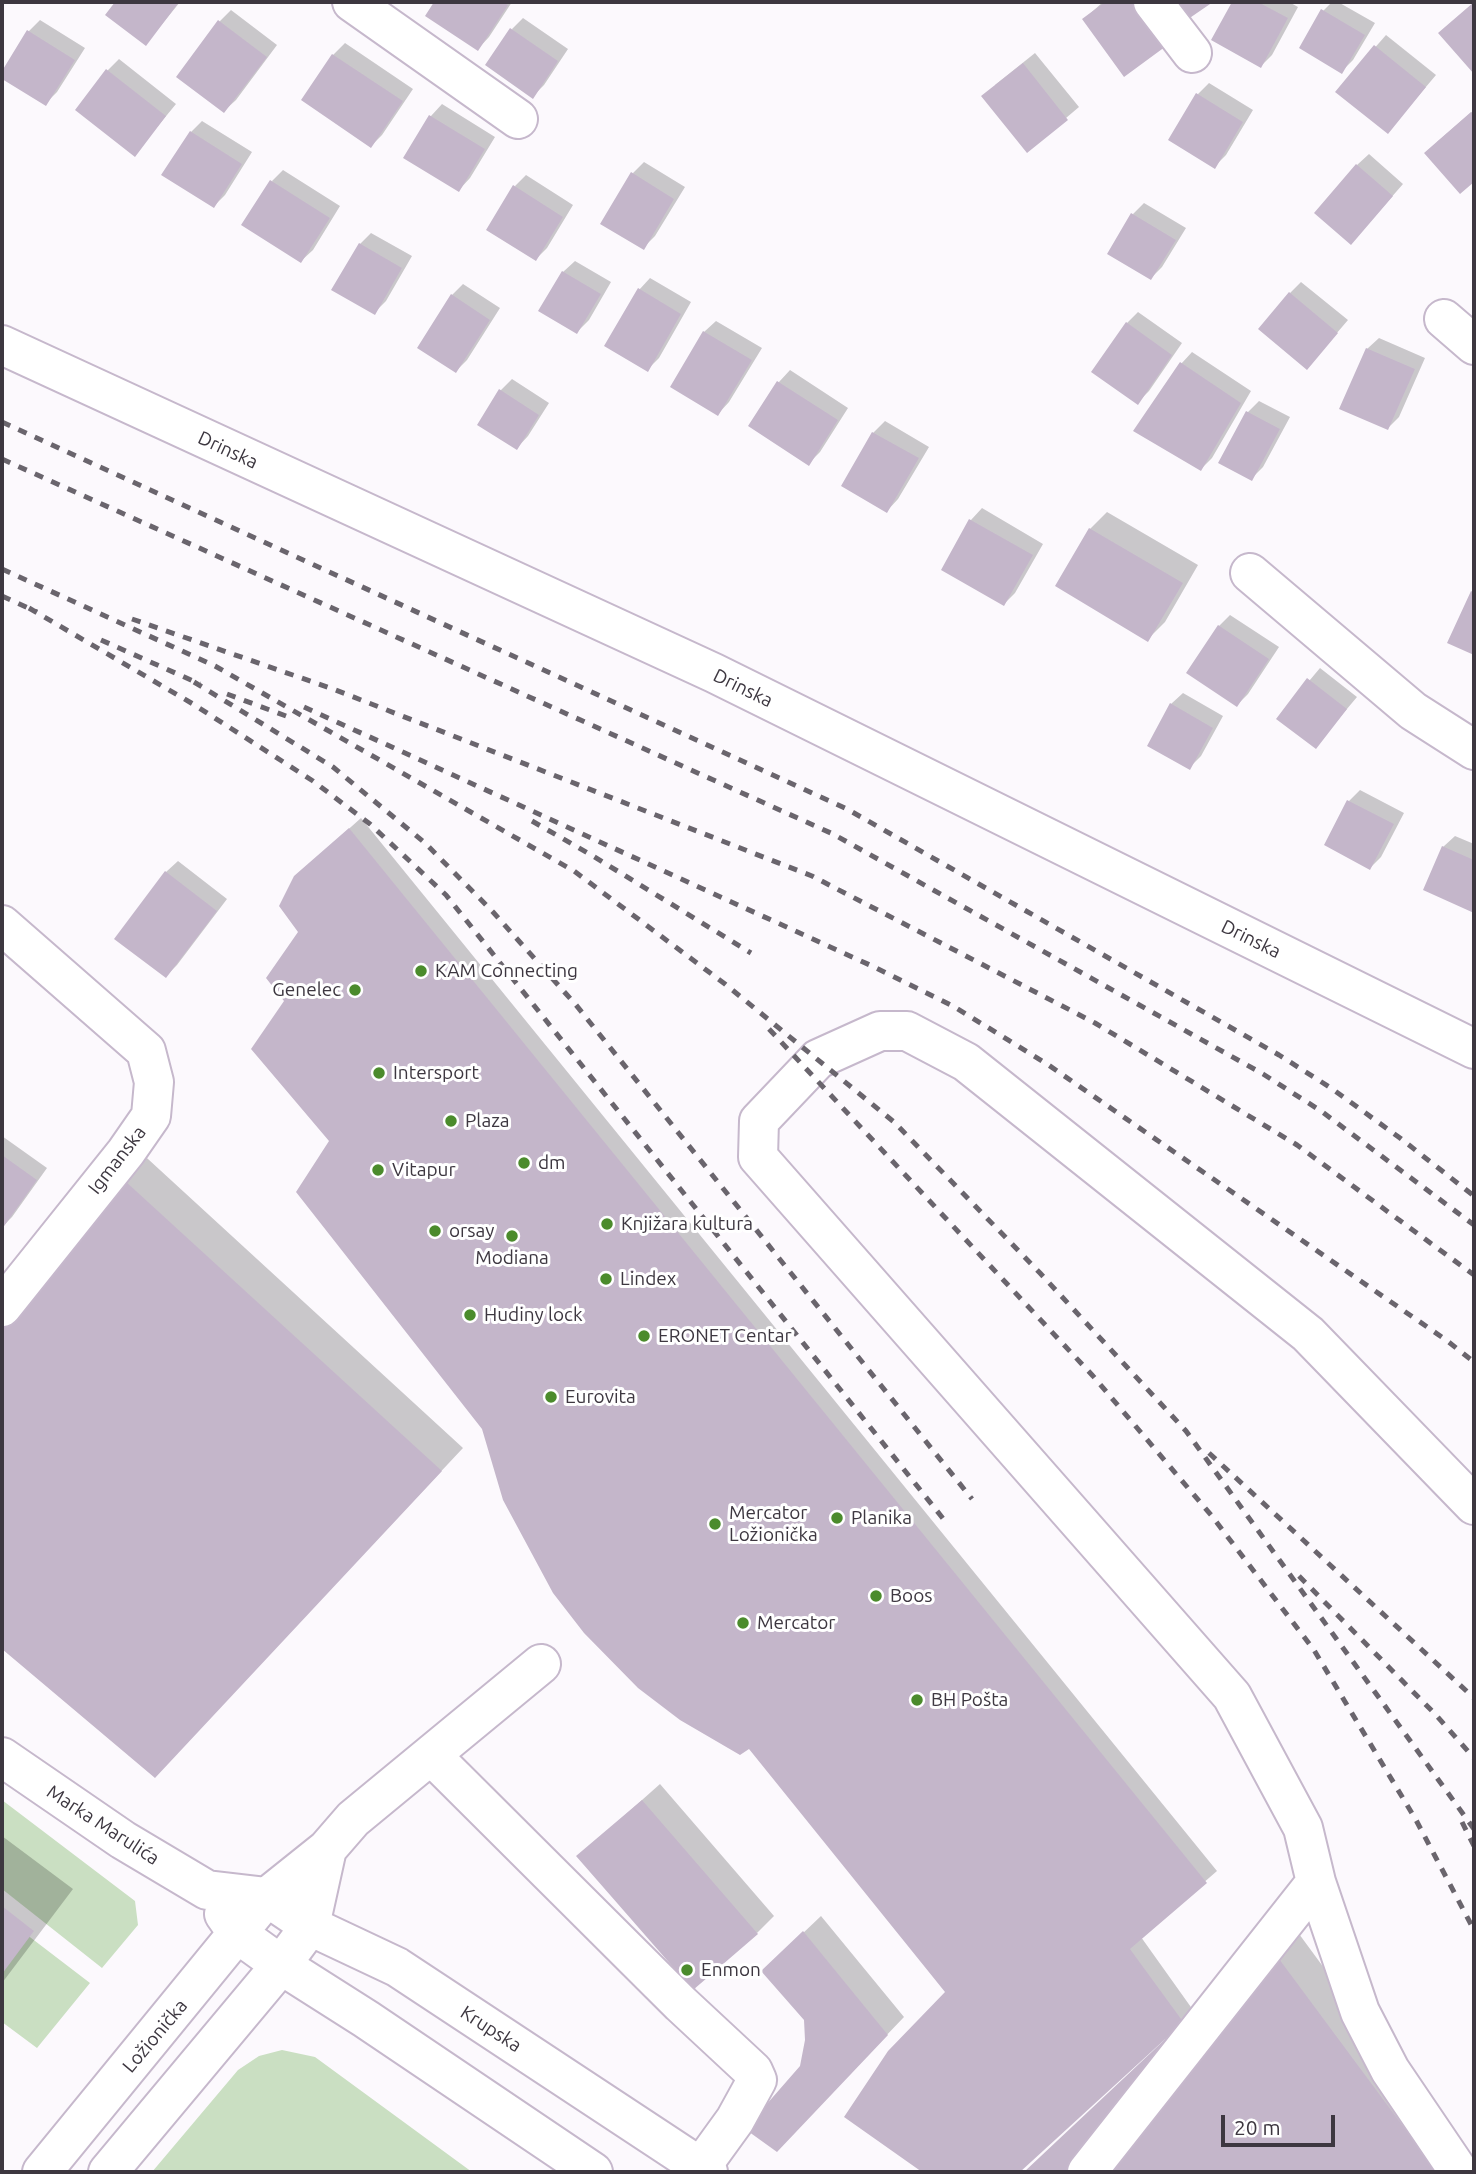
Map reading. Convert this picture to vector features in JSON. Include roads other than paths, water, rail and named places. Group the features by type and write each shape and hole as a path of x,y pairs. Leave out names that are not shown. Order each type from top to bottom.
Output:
{"street":[{"path":"352,2 518,119"},
{"path":"1153,2 1192,53"},
{"path":"1444,319 1474,345"},
{"name":"Drinska","path":"2,345 714,673 1474,1049"},
{"path":"1250,573 1413,711 1474,750"},
{"name":"Igmanska","path":"2,926 146,1051 154,1082 151,1116 126,1152 2,1307"},
{"path":"1460,2172 1390,2070 1360,2012 1315,1882 1303,1828 1232,1696 758,1157 759,1121 818,1059 880,1031 907,1031 966,1062 1308,1334 1474,1505"},
{"name":"Ložionička","path":"42,2172 267,1898 327,1849 354,1819 541,1664"},
{"path":"431,1755 681,2004 753,2071 757,2080 704,2170"},
{"name":"Marka Marulića","path":"2,1756 123,1840 207,1890 267,1898"},
{"path":"108,2172 281,1965 310,1926 327,1849"},
{"path":"1087,2172 1315,1882"},
{"name":"Marka Marulića","path":"207,1890 238,1934"},
{"name":"Krupska","path":"267,1898 310,1926 397,1967 704,2170"},
{"path":"238,1934 593,2172"}],"railway":[{"path":"2,422 847,809 1279,1055 1331,1088 1474,1196"},
{"path":"2,459 833,834 1263,1074 1321,1111 1474,1225"},
{"path":"2,569 215,666 574,871 725,984 894,1122 1040,1273 1186,1431 1474,1829"},
{"path":"2,596 37,612"},
{"path":"29,608 193,704 313,781 370,824 446,895 945,1521"},
{"path":"132,619 333,689 812,876 1095,1023 1297,1145 1474,1275"},
{"path":"101,640 200,684"},
{"path":"194,682 333,767 425,843 493,912 576,1005 972,1499"},
{"path":"227,694 286,716"},
{"path":"304,707 872,966 953,1006 1047,1064 1474,1362"},
{"path":"532,821 751,953"},
{"path":"769,1029 1093,1376 1211,1515 1314,1650 1416,1820 1474,1930"},
{"path":"1209,1453 1474,1698"},
{"path":"1299,1576 1435,1714 1474,1758"},
{"path":"1462,1822 1474,1846"}],"place":[{"name":"KAM Connecting","path":"421,971"},
{"name":"Genelec","path":"355,990"},
{"name":"Intersport","path":"379,1073"},
{"name":"Plaza","path":"451,1121"},
{"name":"dm","path":"524,1163"},
{"name":"Vitapur","path":"378,1170"},
{"name":"Knjižara kultura","path":"607,1224"},
{"name":"orsay","path":"435,1231"},
{"name":"Modiana","path":"512,1236"},
{"name":"Lindex","path":"606,1279"},
{"name":"Hudiny lock","path":"470,1315"},
{"name":"ERONET Centar","path":"644,1336"},
{"name":"Eurovita","path":"551,1397"},
{"name":"Planika","path":"837,1518"},
{"name":"Mercator Ložionička","path":"715,1524"},
{"name":"Boos","path":"876,1596"},
{"name":"Mercator","path":"743,1623"},
{"name":"BH Pošta","path":"917,1700"},
{"name":"Enmon","path":"687,1970"}]}
